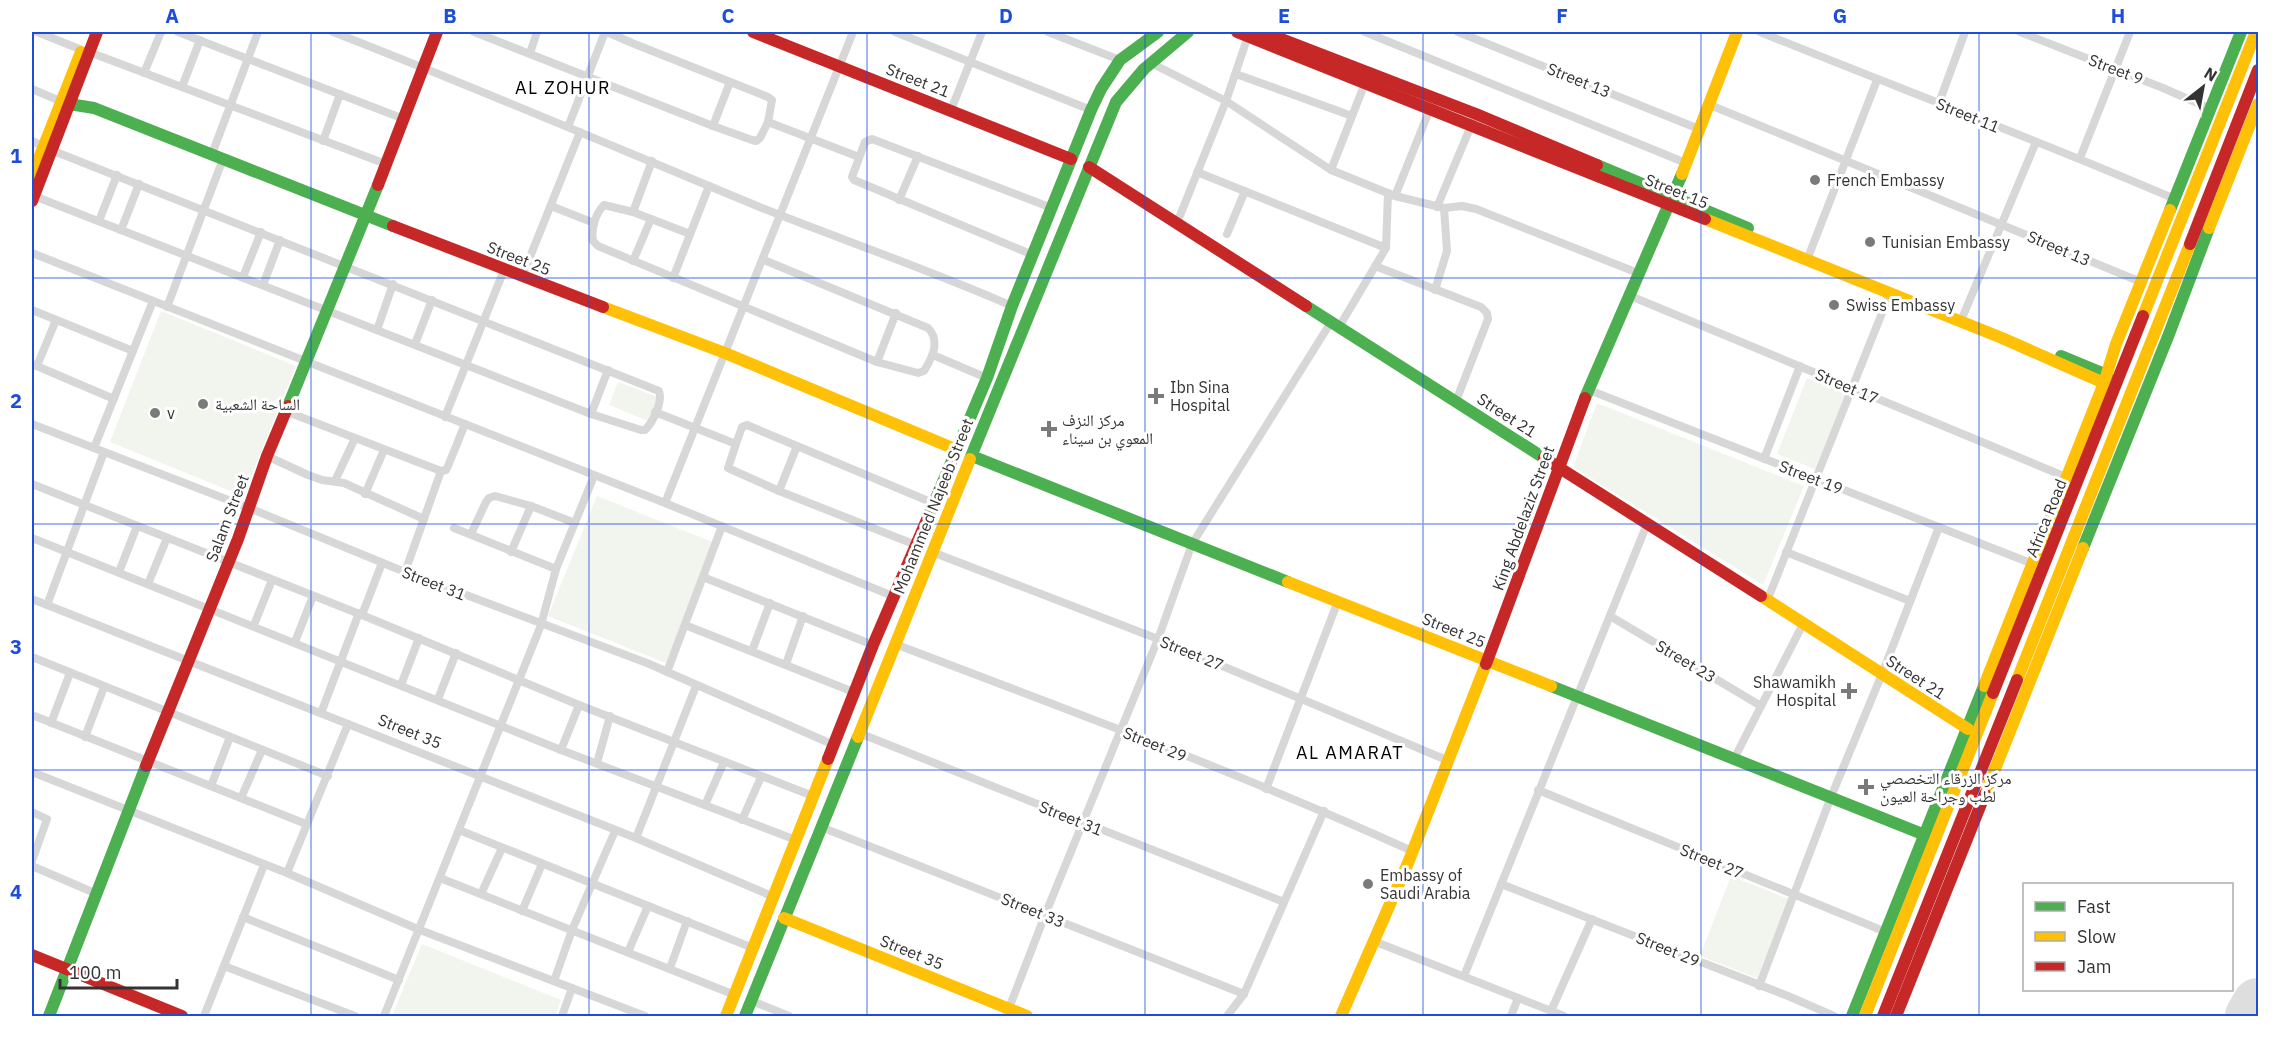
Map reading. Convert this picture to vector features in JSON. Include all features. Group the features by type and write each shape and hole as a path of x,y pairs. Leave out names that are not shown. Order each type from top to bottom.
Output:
{"main road":[{"path":"86,51 89,32"},
{"path":"32,176 42,146 97,32"},
{"name":"Salam Street","path":"49,1017 249,508 267,456 366,215 437,32"},
{"name":"Street 21","path":"753,32 1071,159"},
{"name":"Mohammed Najeeb Street","path":"746,1017 932,552 1116,102 1151,63 1188,32"},
{"path":"1176,41 1194,32"},
{"name":"Street 15","path":"1263,32 1430,109 1473,120"},
{"name":"King Abdelaziz Street","path":"1341,1017 1376,942 1449,762 1588,390 1671,201 1737,32"},
{"name":"Africa Road","path":"1865,1017 2018,617 2033,564 2106,379 2116,344 2241,32"},
{"name":"Africa Road","path":"1852,1017 1968,729 2114,394 2256,32"},
{"name":"Mohammed Najeeb Street","path":"726,1017 856,693 873,645 987,378 1012,306 1091,110 1101,89 1120,60 1156,33"},
{"name":"Street 15","path":"1243,34 1473,120 1808,257 1963,316 2106,379"},
{"name":"Africa Road","path":"1883,1017 2259,70"},
{"name":"Street 25","path":"64,103 94,108 522,277 725,353 955,449"},
{"path":"1896,1017 2259,104"},
{"path":"33,198 42,146"},
{"name":"Street 21","path":"1089,167 1968,729"},
{"name":"Street 15","path":"1808,257 1890,293 2106,379"},
{"path":"2125,364 2130,374 2140,370"},
{"path":"2114,394 2121,393 2130,399"},
{"name":"Street 25","path":"972,456 1925,835"},
{"name":"Street 35","path":"784,918 1007,1013 1027,1017"},
{"path":"32,955 182,1017"}],"street":[{"path":"37,32 386,164"},
{"path":"144,73 161,32"},
{"path":"178,32 248,57 404,119"},
{"path":"167,307 204,210 230,105 258,32"},
{"path":"333,32 424,67 709,186 957,282 1012,306"},
{"path":"474,32 530,53 587,76 713,126 756,141 768,122 772,100 606,32 587,76 568,127"},
{"path":"502,42 506,32"},
{"path":"530,53 537,32"},
{"path":"665,503 764,260 853,32"},
{"path":"895,32 1091,110"},
{"path":"951,110 982,32"},
{"path":"1048,32 1120,60"},
{"path":"1365,32 1686,163"},
{"name":"Street 13","path":"1458,32 1699,129"},
{"name":"Street 11","path":"1760,32 2080,158 2175,199"},
{"path":"1940,103 1965,32"},
{"name":"Street 9","path":"2020,32 2211,109"},
{"path":"2080,158 2130,32"},
{"path":"1177,223 1236,74 1243,34"},
{"path":"182,87 200,40"},
{"path":"1151,63 1226,101 1331,170 1392,194 1441,207 1462,206 1476,209 1638,273"},
{"path":"1236,74 1352,116"},
{"path":"1808,257 1877,80"},
{"path":"713,126 730,82"},
{"path":"1331,170 1352,116 1372,82"},
{"name":"Street 25","path":"32,89 64,103"},
{"path":"323,141 340,94"},
{"name":"Street 13","path":"1710,105 2141,282"},
{"path":"1007,1013 1158,639 1192,544 1386,249 1392,194 1430,109"},
{"path":"1435,290 1447,251 1441,207 1473,120"},
{"path":"768,122 859,157"},
{"path":"522,277 580,132"},
{"path":"1033,255 899,200 852,177 865,142 872,139 1052,208"},
{"path":"1963,316 2036,142"},
{"path":"33,198 187,255 591,414 645,430 661,398 659,390 42,146"},
{"path":"899,200 918,156"},
{"path":"633,212 652,161"},
{"path":"1197,172 1386,249"},
{"path":"99,221 117,176"},
{"path":"121,230 139,184"},
{"path":"673,278 709,186"},
{"path":"1227,234 1245,192"},
{"path":"690,234 633,212 604,205 600,208 594,223 593,241 598,246 743,308 877,362 921,373 924,371 933,355 934,337 928,328 764,260"},
{"path":"551,206 594,223"},
{"path":"633,261 651,219"},
{"path":"243,277 261,232"},
{"path":"263,285 280,240"},
{"path":"32,253 665,503 895,597"},
{"path":"1375,266 1481,307 1486,313 1488,319 1456,401"},
{"path":"445,417 504,270"},
{"path":"377,330 393,284"},
{"path":"1767,601 1890,293"},
{"name":"Street 17","path":"1628,295 2066,477"},
{"path":"415,344 432,300"},
{"path":"94,448 153,301"},
{"path":"32,310 133,351"},
{"path":"877,362 896,313"},
{"path":"56,320 34,365 114,399"},
{"path":"933,355 987,378"},
{"path":"1764,459 1800,366"},
{"path":"591,414 608,370"},
{"name":"Street 19","path":"1588,390 2033,564"},
{"path":"285,411 441,471 446,470 465,424"},
{"path":"655,412 736,444"},
{"name":"Street 31","path":"32,424 249,508 405,572 542,625 573,634 834,745"},
{"path":"916,545 779,491 728,468 742,427 747,425 933,503"},
{"path":"335,481 355,438"},
{"path":"779,491 798,446"},
{"path":"955,449 972,456"},
{"path":"365,494 384,450"},
{"path":"47,605 104,452"},
{"path":"267,456 308,475 321,480 335,481 424,519"},
{"path":"405,572 441,471"},
{"path":"384,1017 542,625 556,569 594,476"},
{"path":"32,484 519,678 579,705 813,796"},
{"path":"471,534 489,498 495,496 531,506 575,523"},
{"path":"511,552 531,506"},
{"path":"1464,976 1538,790 1579,697 1647,524"},
{"path":"119,572 137,526"},
{"path":"666,672 722,526"},
{"path":"1759,986 1831,797 1939,527"},
{"path":"454,528 556,569"},
{"path":"32,538 254,625 561,750 796,840"},
{"path":"148,584 168,538"},
{"name":"Street 27","path":"932,552 1158,639 1449,762"},
{"path":"1786,552 1910,601"},
{"path":"321,713 382,562"},
{"path":"703,577 803,615 873,645"},
{"path":"254,625 272,580"},
{"path":"295,642 313,596"},
{"name":"Street 35","path":"32,600 636,838 774,897"},
{"path":"1266,789 1338,601"},
{"path":"752,651 770,603"},
{"path":"786,664 803,615"},
{"name":"Street 23","path":"1610,616 1761,706"},
{"path":"1734,759 1803,624"},
{"path":"685,625 856,693"},
{"path":"401,685 419,638"},
{"name":"Street 29","path":"895,644 1122,730 1324,811 1412,851"},
{"path":"438,699 456,653"},
{"path":"32,657 328,776"},
{"path":"51,723 70,673"},
{"path":"636,838 696,686"},
{"path":"85,736 104,687"},
{"path":"561,750 579,705"},
{"path":"32,715 306,824"},
{"path":"597,763 610,716"},
{"path":"287,873 348,724"},
{"name":"Street 31","path":"859,733 1284,902"},
{"path":"211,786 230,737"},
{"path":"241,798 262,750"},
{"path":"705,805 724,762"},
{"path":"32,772 287,873 420,930 645,1017"},
{"path":"742,820 762,777"},
{"name":"Street 27","path":"1538,790 1886,932"},
{"path":"1227,1017 1244,994 1324,811"},
{"path":"32,812 47,819 32,861"},
{"name":"Street 33","path":"821,827 1244,994"},
{"path":"459,830 753,948"},
{"path":"554,981 591,883 615,831"},
{"path":"481,894 502,848"},
{"path":"522,910 542,864"},
{"path":"204,1017 264,865"},
{"path":"32,866 97,894"},
{"path":"440,878 735,995"},
{"name":"Street 29","path":"1501,884 1834,1017"},
{"path":"628,952 648,906"},
{"path":"243,917 399,980"},
{"path":"1551,1011 1592,919"},
{"path":"670,968 687,921"},
{"path":"1376,942 1564,1017"},
{"path":"224,966 355,1017"},
{"path":"561,1017 572,988"},
{"path":"1511,1017 1518,998"},
{"path":"752,1001 789,1017"}],"shaded area":[{"name":"الساحة الشعبية","path":"161,311 296,366 243,496 110,442"},
{"path":"1807,378 1846,393 1815,469 1777,454"},
{"path":"618,382 658,397 648,421 609,405"},
{"path":"1597,403 1804,486 1763,585 1573,467"},
{"path":"597,496 715,543 666,663 548,616"},
{"path":"1731,876 1789,899 1757,978 1700,956"},
{"path":"422,944 561,1000 555,1016 392,1016"}],"runway":[{"path":"2251,1016 2258,1004"}],"traffic: fast":[{"path":"928,517 987,378 1012,306 1091,110 1101,89 1120,60 1158,32"},
{"path":"970,459 1116,102 1144,69 1188,32"},
{"path":"2170,210 2241,32"},
{"path":"69,104 94,108 393,226"},
{"path":"1597,165 1748,228"},
{"path":"1585,398 1682,174"},
{"path":"288,406 378,185"},
{"path":"2083,548 2209,228"},
{"path":"1306,306 1544,458"},
{"path":"2061,356 2107,375"},
{"path":"972,456 1288,582"},
{"path":"1551,686 1925,835"},
{"path":"1852,1016 1984,686"},
{"path":"745,1016 858,737"},
{"path":"49,1016 146,766"}],"traffic: slow":[{"path":"1682,174 1737,32"},
{"path":"2143,316 2256,32"},
{"path":"32,176 81,52"},
{"path":"2209,228 2258,104"},
{"path":"1984,686 2170,210"},
{"path":"1705,219 2002,338 2104,383"},
{"path":"2017,680 2190,244"},
{"path":"603,307 725,353 955,449"},
{"path":"858,737 970,459"},
{"path":"1985,794 2083,548"},
{"path":"1288,582 1551,686"},
{"path":"1761,596 1968,729"},
{"path":"1341,1016 1408,863 1486,664"},
{"path":"1865,1016 1993,693"},
{"path":"726,1016 828,759"},
{"path":"784,918 1027,1016"}],"traffic: jam":[{"path":"32,201 97,32"},
{"path":"378,185 437,32"},
{"path":"753,32 1071,159"},
{"path":"1237,32 1705,219"},
{"path":"1263,32 1476,114 1597,165"},
{"path":"2190,244 2258,70"},
{"path":"1089,167 1306,306"},
{"path":"393,226 603,307"},
{"path":"1993,693 2143,316"},
{"path":"1486,664 1585,398"},
{"path":"146,766 238,539 267,456 288,406"},
{"path":"1544,458 1761,596"},
{"path":"828,759 873,645 928,517"},
{"path":"1883,1016 2017,680"},
{"path":"1896,1016 1985,794"},
{"path":"32,955 182,1016"}],"place":[{"name":"French Embassy","path":"1815,180"},
{"name":"Tunisian Embassy","path":"1870,242"},
{"name":"Swiss Embassy","path":"1834,305"},
{"name":"Ibn Sina Hospital","path":"1156,396"},
{"name":"الساحة الشعبية","path":"203,404"},
{"name":"v","path":"155,413"},
{"name":"مركز النزف المعوي بن سيناء","path":"1049,429"},
{"name":"Shawamikh Hospital","path":"1849,691"},
{"name":"مركز الزرقاء التخصصي لطب وجراحة العيون","path":"1866,787"},
{"name":"Embassy of Saudi Arabia","path":"1368,884"}],"district":[{"name":"AL ZOHUR","path":"563,88"},
{"name":"AL AMARAT","path":"1350,753"}]}
